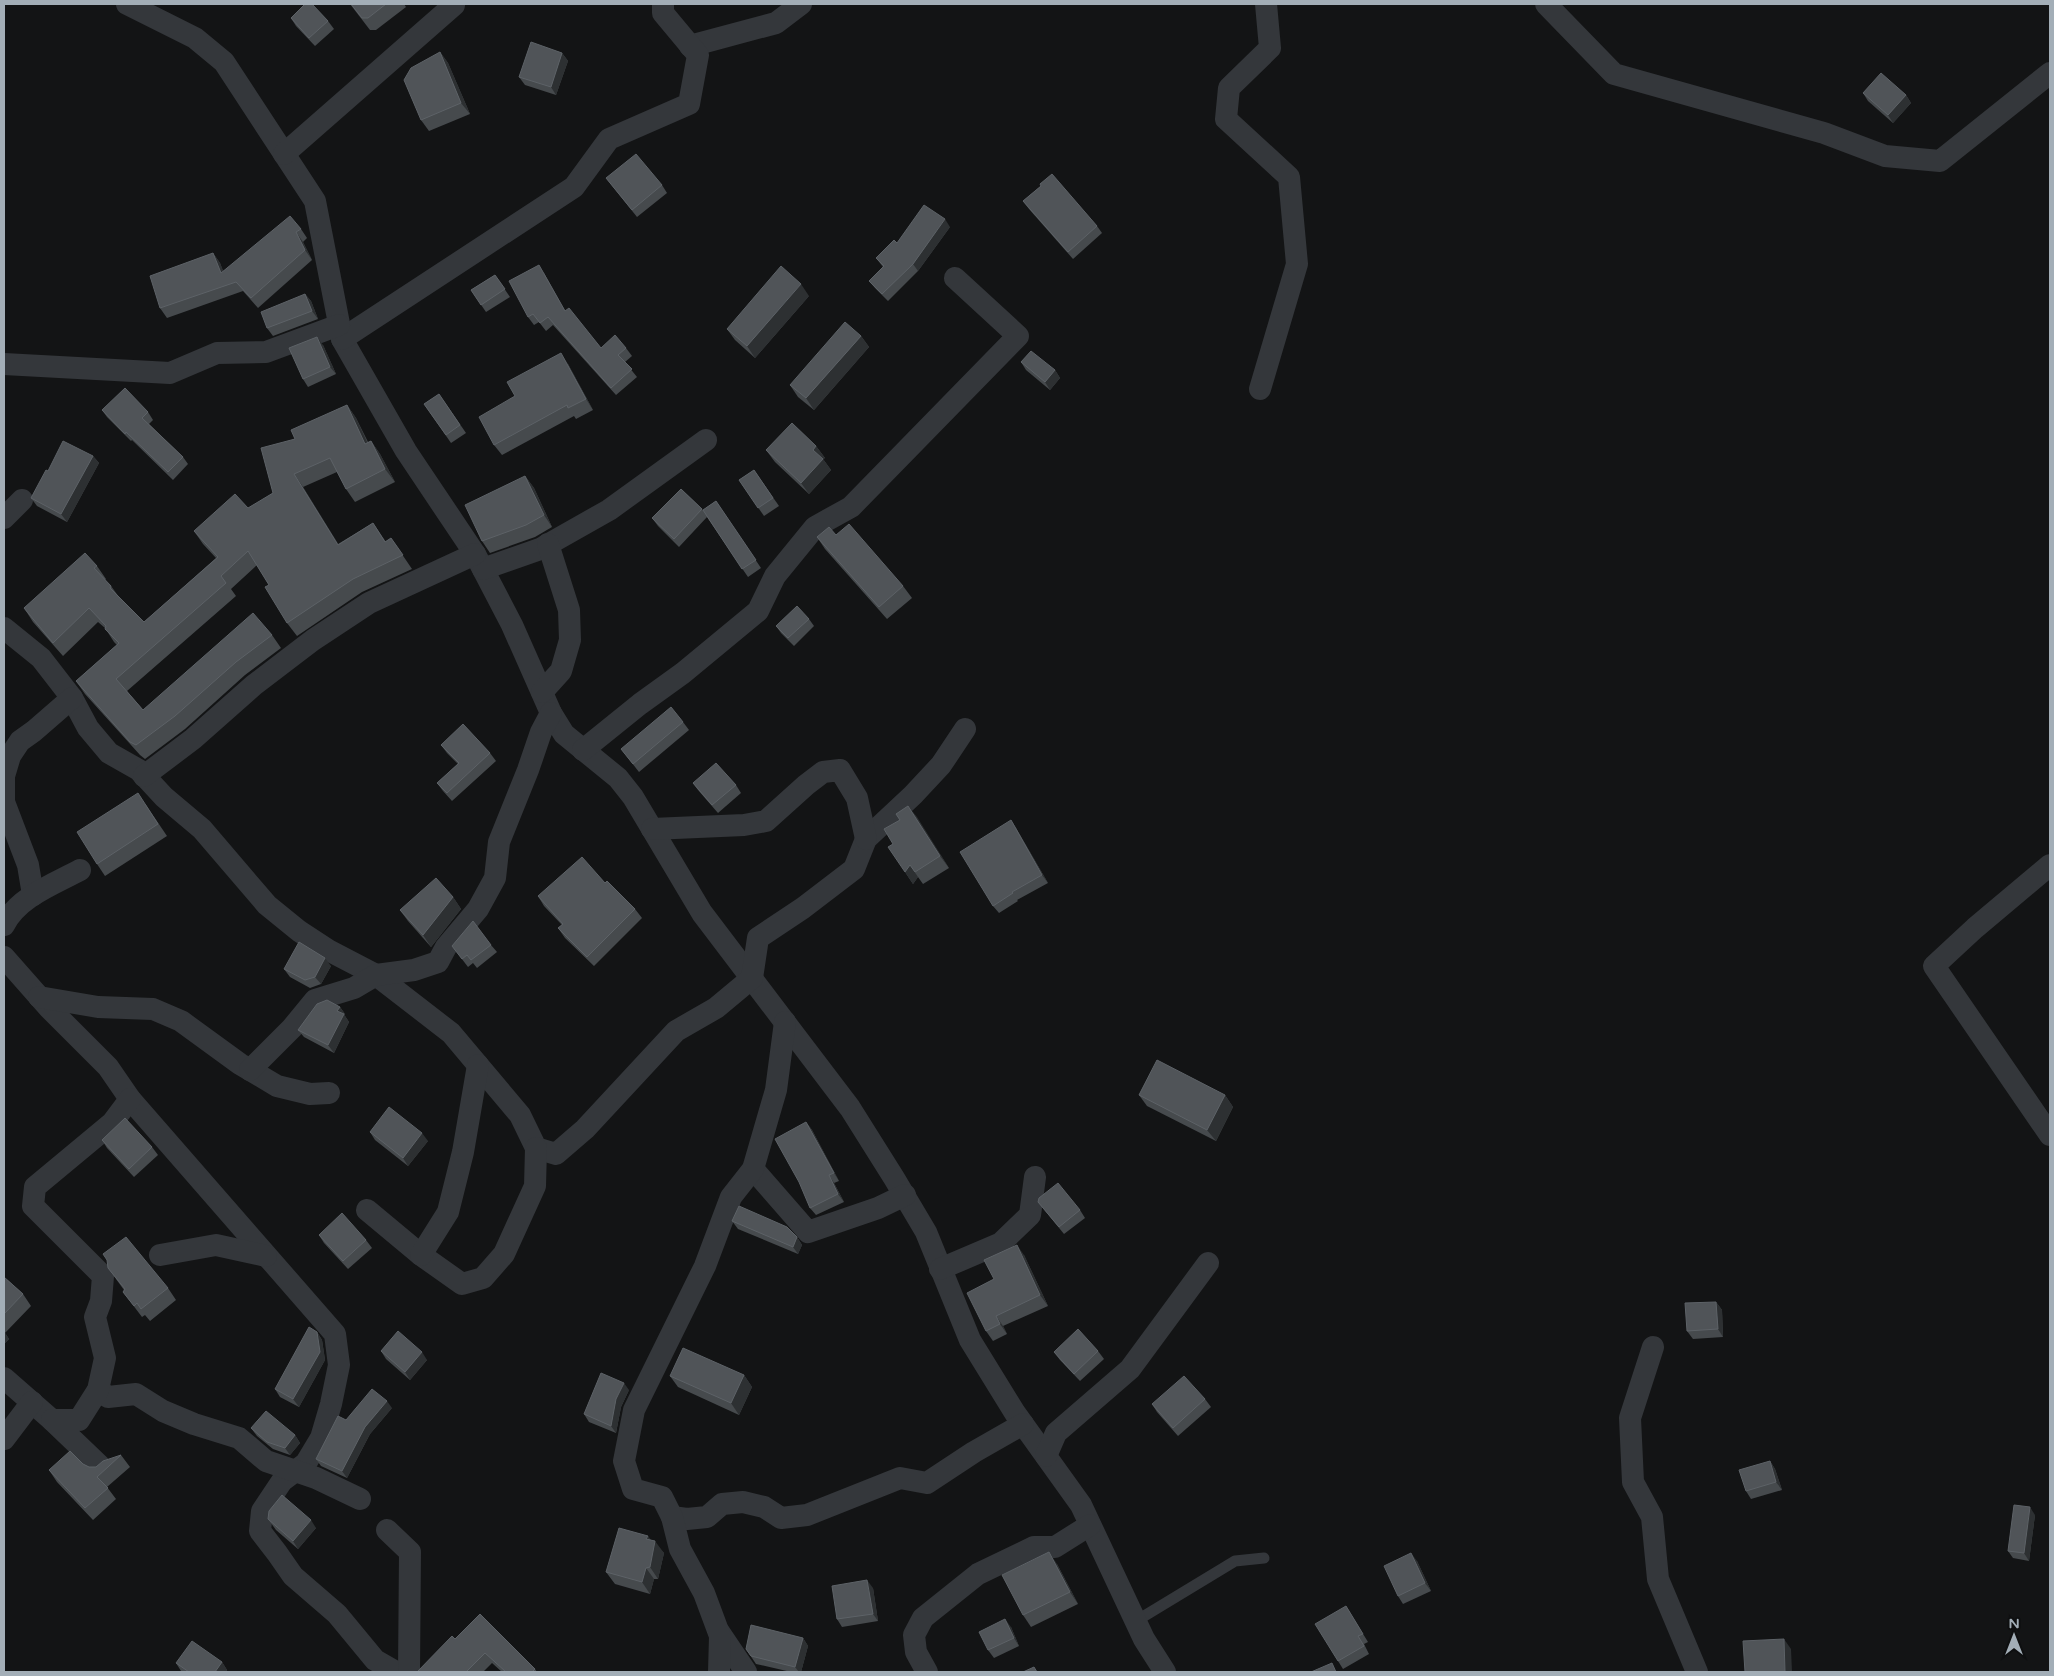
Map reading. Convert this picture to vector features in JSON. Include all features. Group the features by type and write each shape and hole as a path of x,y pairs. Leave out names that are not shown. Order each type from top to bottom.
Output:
{"street":[{"path":"127,4 195,38 224,62 315,201 340,332 406,451 479,561 512,626 551,713 564,734 618,778 702,913 850,1108 926,1232 970,1340 1023,1424 1081,1505 1136,1621 1164,1672"},
{"path":"4,364 170,373 217,353 266,352 340,332 574,187 610,139 688,104 698,55 663,13 663,4"},
{"path":"690,46 776,23 800,4"},
{"path":"1260,389 1297,264 1289,177 1226,119 1229,88 1270,48 1266,4"},
{"path":"1546,4 1614,74 1824,133 1885,156 1940,161 2050,73"},
{"path":"284,154 454,5"},
{"path":"583,750 758,611 775,576 815,527 851,507 1018,336 955,278"},
{"path":"144,776 193,739 254,685 313,640 369,603 479,561 540,549 608,510 706,440"},
{"path":"4,518 22,500"},
{"path":"542,692 561,671 570,640 569,610 548,544"},
{"path":"4,628 41,658 72,698 88,728 109,753 139,770 164,797 202,828 267,906 298,931 328,950 376,975 451,1032 520,1115 536,1148 534,1186 504,1254 483,1278 462,1284 421,1255 366,1210"},
{"path":"34,895 28,865 4,802 4,776 10,756 20,740 34,731 72,698"},
{"path":"250,1070 292,1028 315,1000 354,988 376,975 414,970 438,962 446,947 478,909 495,878 499,842 528,770 540,732 551,713"},
{"path":"536,1148 556,1154 585,1129 676,1031 716,1008 752,978 758,938 803,908 854,869 866,839 914,795 941,765 965,729"},
{"path":"652,830 744,825 766,821 823,772 840,770 858,798 866,839"},
{"path":"2048,1124 1934,966 1975,928 2050,865"},
{"path":"4,925 8,917 34,895 80,870"},
{"path":"4,957 39,997 108,1067 130,1099 335,1334 339,1365 331,1404 321,1438 306,1463 282,1481 262,1511 260,1532 292,1576 337,1614 375,1660 396,1672"},
{"path":"39,997 98,1007 153,1009 180,1021 250,1070 277,1086 310,1094 329,1093"},
{"path":"719,1672 719,1632 704,1593 680,1549 672,1518 662,1497 633,1489 624,1461 634,1410 705,1266 731,1196 753,1169 776,1090 785,1022"},
{"path":"421,1255 448,1212 463,1152 478,1065"},
{"path":"52,1420 79,1420 98,1390 105,1358 95,1317 101,1301 103,1276 33,1206 35,1187 112,1123 130,1099"},
{"path":"753,1169 808,1232 878,1208 905,1195"},
{"path":"940,1269 1001,1243 1030,1215 1035,1177"},
{"path":"160,1255 216,1245 266,1256"},
{"path":"1046,1456 1056,1433 1130,1369 1208,1263"},
{"path":"1653,1347 1630,1418 1633,1482 1652,1517 1658,1579 1697,1672"},
{"path":"4,1378 100,1466"},
{"path":"98,1390 108,1397 136,1394 162,1411 194,1424 239,1438 266,1461 296,1471 360,1499"},
{"path":"4,1439 32,1402"},
{"path":"672,1518 687,1519 707,1516 722,1504 743,1502 764,1507 781,1518 807,1515 900,1478 927,1483 974,1452 1023,1424"},
{"path":"927,1672 916,1652 914,1635 923,1618 978,1574 1034,1547 1054,1547 1090,1525"},
{"path":"387,1530 410,1552 409,1672"},
{"path":"719,1632 746,1672"}],"lane":[{"path":"1136,1621 1235,1561 1264,1558"}],"building":[{"path":"305,4 312,4 328,21 309,38 291,18"},
{"path":"351,4 386,4 368,18 362,18"},
{"path":"531,42 562,53 551,87 519,77"},
{"path":"440,52 461,103 421,120 404,80 411,68"},
{"path":"1881,73 1906,95 1888,115 1863,93"},
{"path":"636,154 662,185 632,210 606,178"},
{"path":"1052,174 1097,226 1068,252 1023,201"},
{"path":"924,205 945,219 913,264 882,294 869,281 884,266 876,258 894,240 897,243"},
{"path":"290,216 301,229 296,232 305,250 251,298 236,282 160,308 150,276 213,253 221,273"},
{"path":"539,265 565,311 569,308 601,348 615,335 626,348 618,355 632,369 611,388 548,317 540,323 533,314 528,317 509,281"},
{"path":"781,266 801,284 747,346 727,329"},
{"path":"495,275 505,289 481,305 471,290"},
{"path":"305,294 312,311 267,328 261,312"},
{"path":"845,322 861,336 806,398 790,385"},
{"path":"317,337 330,367 303,379 289,348"},
{"path":"1031,351 1055,370 1045,382 1021,362"},
{"path":"561,353 586,399 568,408 567,405 494,445 479,417 515,396 507,382"},
{"path":"125,388 148,412 142,418 183,457 168,472 126,432 125,434 102,410"},
{"path":"439,394 460,425 446,435 424,404"},
{"path":"347,405 365,444 371,441 385,469 346,489 330,458 294,474 338,545 373,523 385,542 391,538 403,555 353,579 287,623 265,587 269,585 248,551 221,576 226,583 116,679 143,710 253,613 272,635 236,662 175,716 136,745 130,742 76,681 119,643 105,629 106,626 89,608 53,643 24,608 85,553 97,566 94,568 111,586 110,588 144,622 218,557 194,531 235,494 248,508 273,493 261,448 295,439 291,430"},
{"path":"792,423 816,446 813,450 823,459 801,483 766,450"},
{"path":"63,441 93,456 61,514 31,498 46,470 48,471"},
{"path":"754,470 773,498 758,508 739,480"},
{"path":"525,476 544,515 526,525 482,541 465,505"},
{"path":"681,489 702,509 674,539 652,518"},
{"path":"716,501 756,560 742,569 703,510"},
{"path":"849,524 903,586 879,607 817,537 829,527 836,535"},
{"path":"797,606 809,619 788,638 776,626"},
{"path":"671,707 683,722 633,764 621,749"},
{"path":"463,724 490,753 447,793 437,783 459,763 441,745"},
{"path":"716,763 736,785 712,805 693,783"},
{"path":"138,793 158,824 97,864 77,832"},
{"path":"908,806 940,856 915,872 910,865 905,872 888,847 893,844 884,829 900,820 896,814"},
{"path":"1011,820 1042,875 1012,892 993,906 960,852"},
{"path":"582,857 605,883 607,881 635,909 587,957 558,928 563,924 538,896"},
{"path":"436,878 453,897 423,935 400,910"},
{"path":"473,921 491,945 471,960 467,955 462,959 452,946"},
{"path":"299,942 325,958 315,977 305,980 284,969"},
{"path":"327,1000 340,1007 337,1011 344,1014 328,1045 298,1030 317,1004"},
{"path":"1157,1060 1225,1095 1207,1130 1139,1095"},
{"path":"389,1107 422,1133 403,1158 370,1132"},
{"path":"125,1118 152,1147 129,1169 102,1140"},
{"path":"806,1122 834,1173 829,1175 838,1194 810,1208 799,1182 775,1139"},
{"path":"1058,1183 1080,1210 1059,1227 1038,1202 1039,1198"},
{"path":"739,1206 787,1227 797,1237 793,1247 732,1221"},
{"path":"342,1213 366,1240 343,1261 319,1235"},
{"path":"126,1237 168,1288 141,1309 137,1303 134,1306 123,1292 125,1289 108,1268 107,1260 103,1254"},
{"path":"1017,1245 1040,1295 996,1316 1000,1324 986,1331 967,1293 994,1279 984,1260"},
{"path":"4,1277 23,1294 4,1314"},
{"path":"1716,1302 1718,1329 1687,1331 1685,1303"},
{"path":"309,1327 317,1332 320,1352 293,1399 275,1389"},
{"path":"1078,1329 1098,1351 1074,1374 1054,1352"},
{"path":"398,1331 422,1352 405,1372 381,1351"},
{"path":"683,1348 744,1375 731,1403 670,1376"},
{"path":"601,1373 624,1383 616,1399 611,1426 584,1414"},
{"path":"1184,1376 1205,1399 1173,1428 1152,1404"},
{"path":"372,1389 387,1401 365,1427 342,1471 316,1459 338,1416 346,1420"},
{"path":"266,1411 295,1435 285,1448 267,1442 251,1428"},
{"path":"70,1451 83,1464 89,1467 96,1467 103,1461 121,1455 97,1477 108,1488 85,1508 49,1470"},
{"path":"1770,1461 1776,1482 1746,1491 1739,1470"},
{"path":"282,1495 311,1520 293,1541 268,1519 269,1511"},
{"path":"2014,1505 2030,1507 2024,1553 2008,1551"},
{"path":"619,1528 648,1536 646,1539 655,1541 650,1567 646,1568 642,1582 606,1572"},
{"path":"1049,1552 1070,1592 1023,1615 1002,1575"},
{"path":"1411,1553 1425,1583 1398,1596 1384,1566"},
{"path":"867,1580 873,1614 837,1619 832,1586"},
{"path":"1346,1606 1363,1634 1358,1636 1364,1646 1338,1661 1315,1624"},
{"path":"480,1614 535,1669 532,1672 506,1672 485,1653 466,1672 417,1672 452,1636 455,1639"},
{"path":"1005,1619 1014,1638 988,1650 979,1632"},
{"path":"751,1625 803,1638 795,1667 751,1656 746,1649"},
{"path":"1784,1639 1785,1672 1745,1672 1743,1641"},
{"path":"192,1641 222,1662 215,1672 189,1672 176,1663"},
{"path":"1332,1663 1336,1672 1311,1672"},
{"path":"1034,1667 1037,1672 1023,1672"}]}
